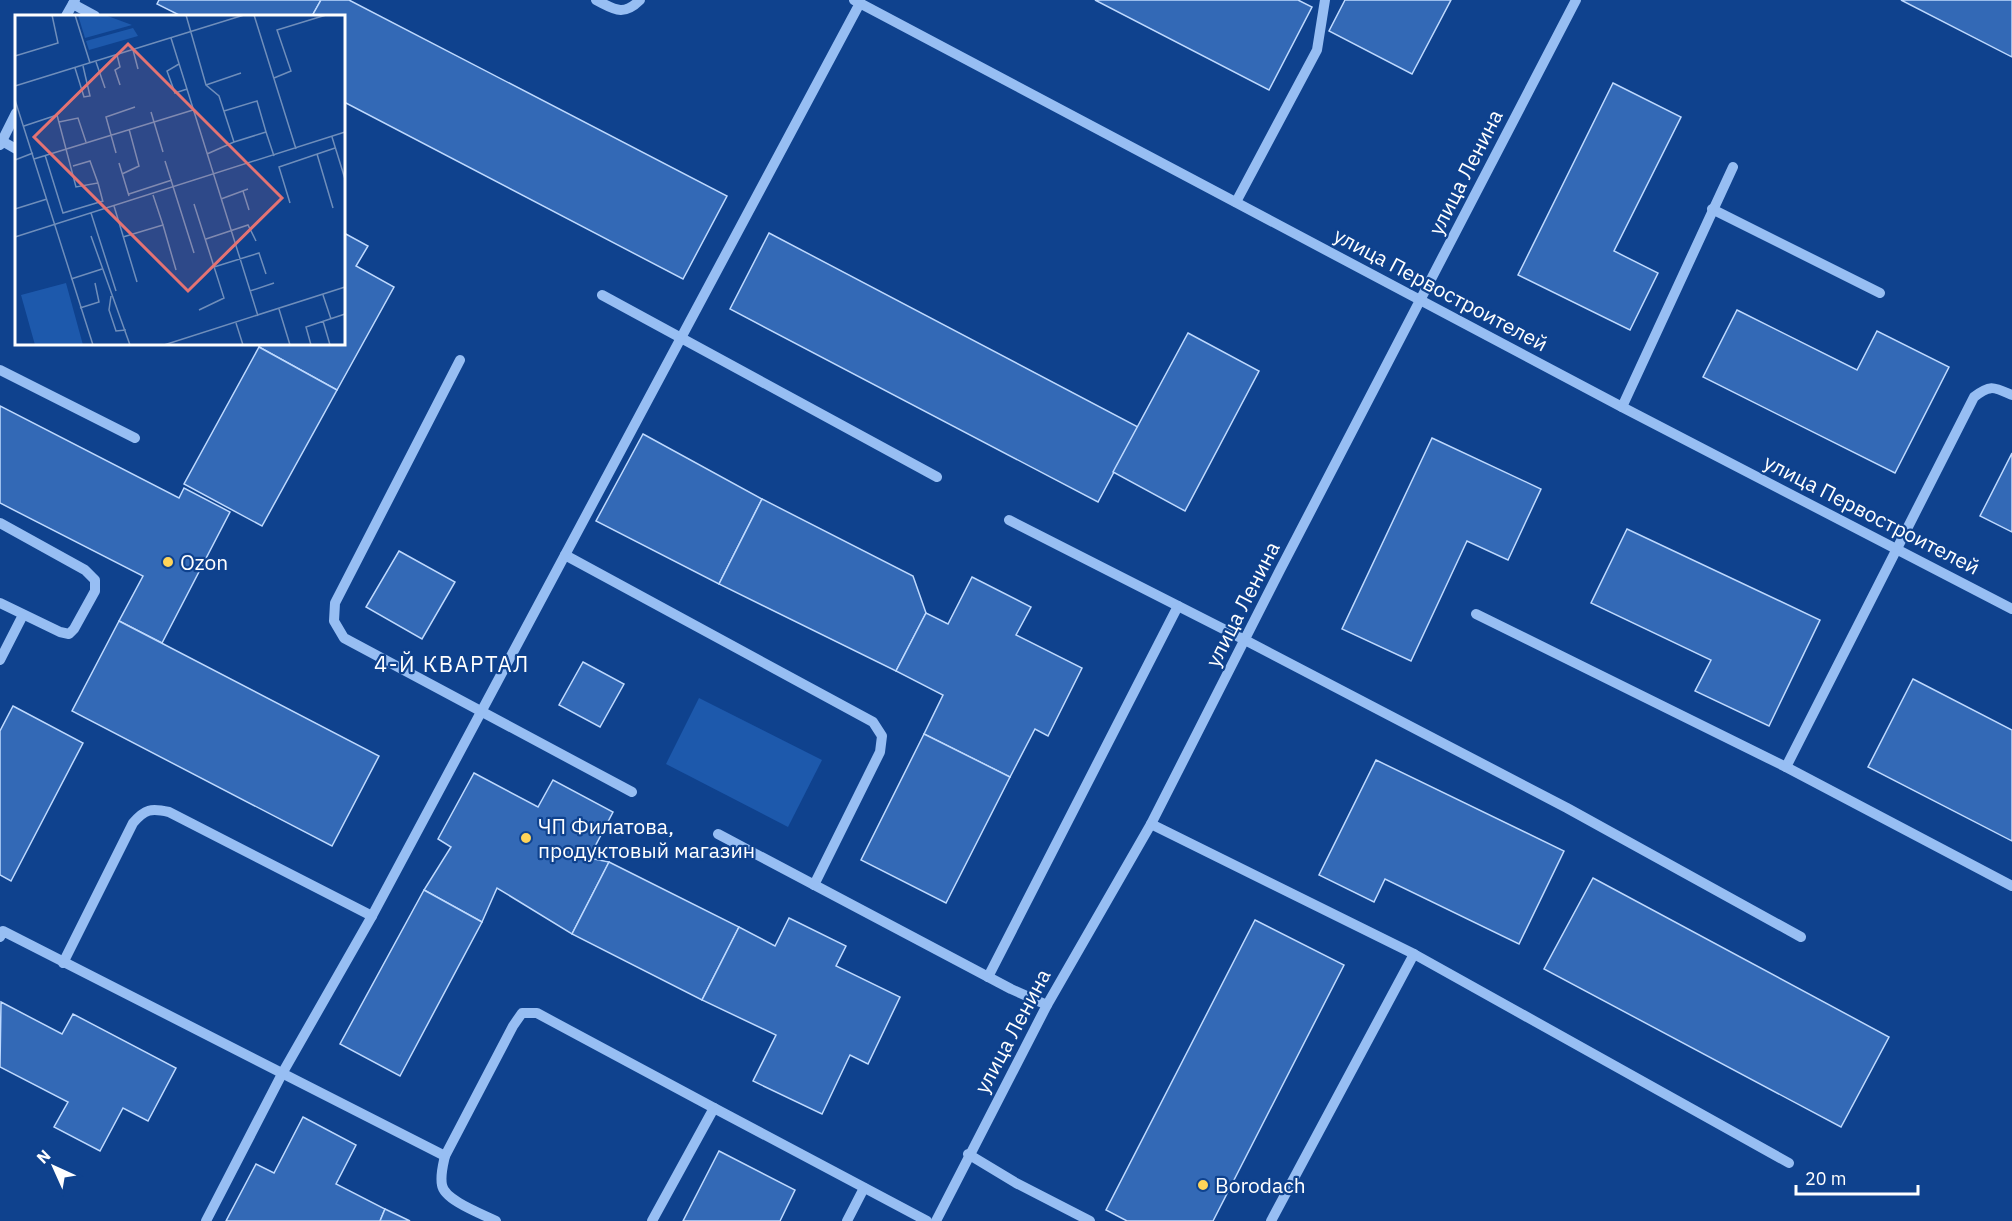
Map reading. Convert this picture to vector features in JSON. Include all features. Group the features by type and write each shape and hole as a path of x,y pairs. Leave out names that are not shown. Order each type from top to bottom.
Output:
{"street":[{"path":"596,0 617,10 628,10 640,0"},
{"path":"1236,202 1317,50 1325,0"},
{"name":"улица Ленина","path":"936,1221 968,1154 1047,1005 1151,824 1576,0"},
{"path":"74,2 94,15"},
{"path":"206,1221 283,1072 372,916 482,711 857,2"},
{"name":"улица Первостроителей","path":"857,2 1622,407 2012,609"},
{"path":"15,115 1,143 15,149"},
{"path":"1622,407 1733,167"},
{"path":"1712,209 1880,293"},
{"path":"602,295 937,477"},
{"path":"460,360 335,603 333,621 344,638 632,792"},
{"path":"0,370 135,438"},
{"path":"1786,767 1974,397 1986,388 1997,388 2012,395"},
{"path":"1009,520 1567,808 1801,937"},
{"path":"0,523 85,570 95,580 95,591 75,629 69,634 60,632 0,603"},
{"path":"565,555 873,722 882,736 880,752 814,885"},
{"path":"988,977 1178,606"},
{"path":"1476,614 1786,767 2012,886"},
{"path":"0,660 23,615"},
{"path":"63,963 133,823 143,812 156,809 169,812 372,916"},
{"path":"1151,824 1414,954 1789,1163"},
{"path":"718,834 988,977 1047,1005"},
{"path":"1,933 283,1072 445,1156"},
{"path":"1271,1221 1414,954"},
{"path":"496,1221 448,1197 442,1187 442,1173 445,1156 522,1013 537,1013 927,1221"},
{"path":"652,1221 714,1108"},
{"path":"968,1154 1016,1183 1090,1221"},
{"path":"847,1221 864,1188"}],"shaded area":[{"path":"699,698 822,760 788,827 666,764"}],"building":[{"path":"159,0 321,0 313,15 179,15 157,4"},
{"path":"321,0 349,0 727,196 683,279 345,103 345,15 313,15"},
{"path":"1095,0 1298,0 1312,7 1269,90"},
{"path":"1345,0 1451,0 1412,74 1329,31"},
{"path":"1901,0 2012,0 2012,57"},
{"path":"1613,83 1681,117 1614,251 1658,273 1630,330 1518,275"},
{"path":"769,233 1138,427 1098,502 730,309"},
{"path":"345,234 368,246 356,266 394,287 337,390 259,347 260,345 345,345"},
{"path":"1737,310 1857,370 1877,331 1949,367 1895,473 1703,377"},
{"path":"1188,333 1259,371 1185,511 1113,472"},
{"path":"259,347 337,390 262,526 184,484"},
{"path":"0,406 179,498 184,488 230,512 162,643 119,621 143,576 0,503"},
{"path":"643,434 762,499 719,584 596,521"},
{"path":"1432,438 1541,489 1508,560 1467,541 1411,661 1342,629"},
{"path":"2012,453 2012,532 1980,516"},
{"path":"762,499 913,576 926,613 896,671 719,584"},
{"path":"1627,529 1820,620 1769,726 1695,691 1711,660 1591,603"},
{"path":"399,551 455,582 422,639 366,607"},
{"path":"972,577 1031,607 1016,635 1082,668 1048,736 1035,729 1010,777 924,734 943,695 896,671 926,613 948,624"},
{"path":"119,621 379,756 332,846 72,711"},
{"path":"583,662 624,684 600,727 559,705"},
{"path":"1913,679 2012,730 2012,841 1868,767"},
{"path":"13,706 83,743 11,881 0,875 0,731"},
{"path":"924,734 1010,777 946,903 861,860"},
{"path":"1376,760 1564,851 1519,944 1385,879 1374,902 1319,875"},
{"path":"474,773 538,807 553,780 613,812 589,858 609,862 572,934 497,888 482,922 424,890 451,847 438,839"},
{"path":"609,862 739,927 702,1000 572,934"},
{"path":"1593,878 1889,1037 1841,1127 1544,969"},
{"path":"424,890 482,922 400,1076 340,1044"},
{"path":"789,918 846,946 836,966 900,997 868,1064 850,1055 822,1114 753,1081 776,1035 702,1000 739,927 775,946"},
{"path":"1255,920 1344,965 1213,1221 1127,1221 1106,1210"},
{"path":"1,1002 62,1034 73,1014 176,1068 148,1121 123,1108 100,1151 54,1127 68,1102 0,1067"},
{"path":"303,1117 356,1145 336,1184 385,1209 380,1221 226,1221 256,1164 274,1173"},
{"path":"719,1151 795,1190 780,1221 683,1221"},
{"path":"385,1209 410,1221 380,1221"}],"place":[{"name":"Ozon","path":"168,562"},
{"name":"ЧП Филатова, продуктовый магазин","path":"526,838"},
{"name":"Borodach","path":"1203,1185"}],"district":[{"name":"4-Й КВАРТАЛ","path":"452,663"}]}
